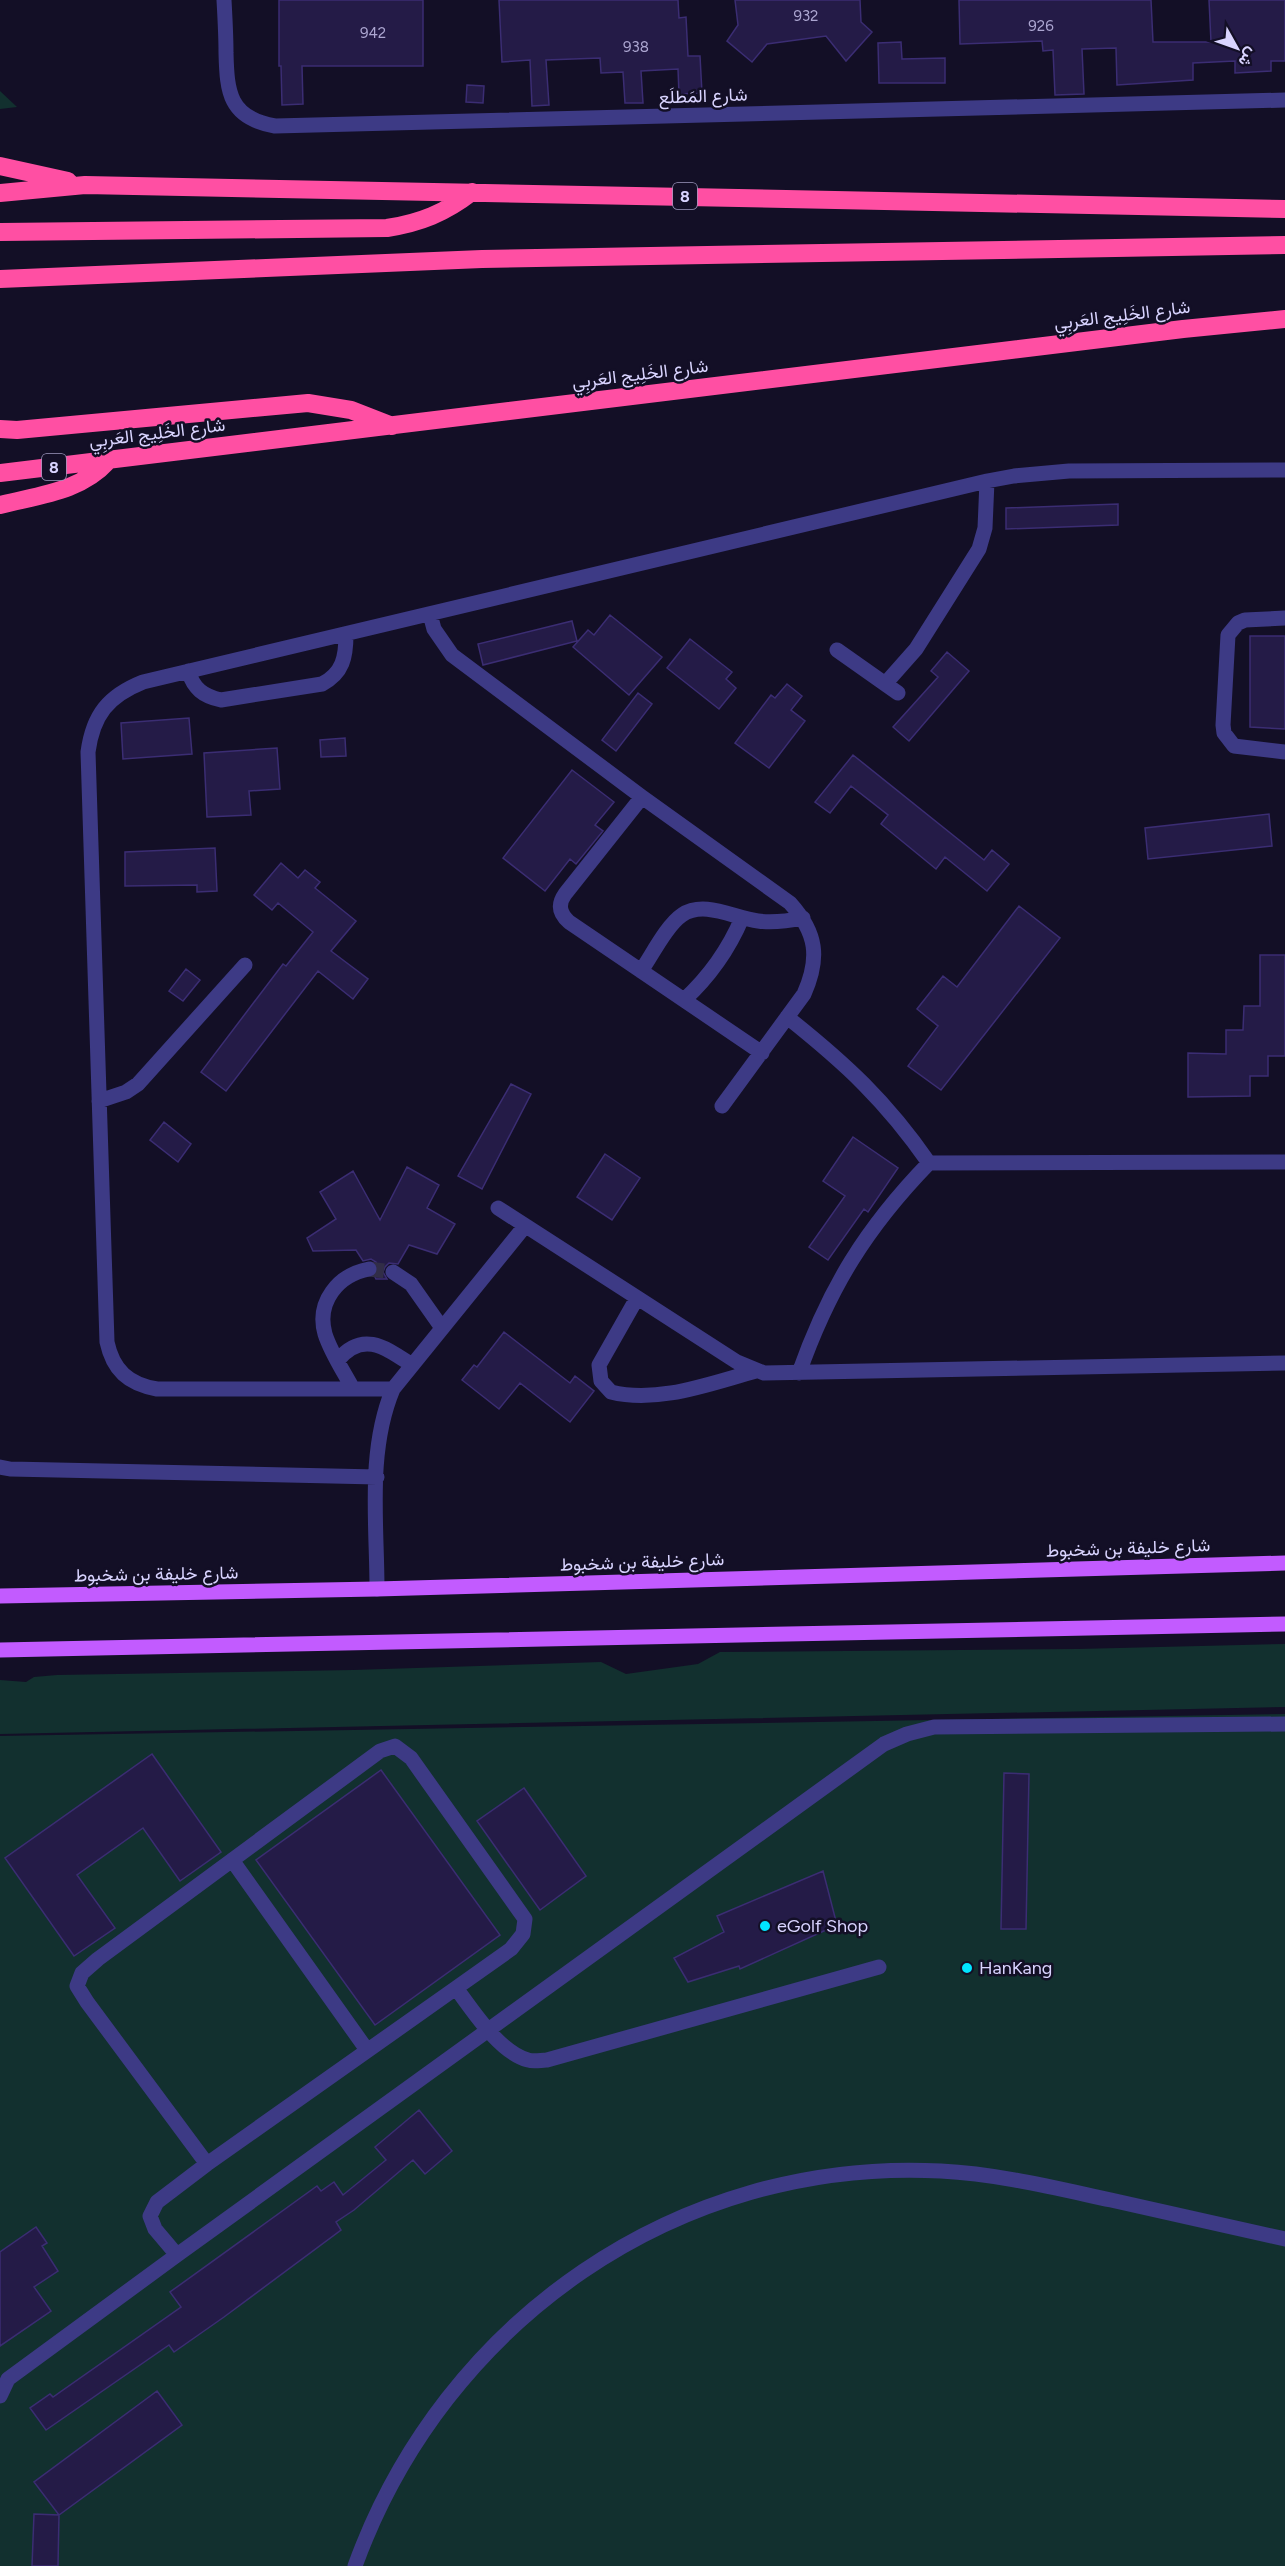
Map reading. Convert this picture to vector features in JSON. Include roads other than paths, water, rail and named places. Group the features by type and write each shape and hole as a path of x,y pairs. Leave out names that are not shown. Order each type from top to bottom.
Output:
{"highway":[{"path":"0,166 85,185"},
{"name":"8","path":"0,193 85,185 1285,209"},
{"path":"0,232 387,228 410,225 432,218 453,207 472,192"},
{"path":"0,279 482,259 1285,245"},
{"name":"شارع الخَلِيج العَربِي","path":"0,473 1171,330 1285,319"},
{"path":"0,429 17,430 297,403 330,405 351,410 392,426"},
{"path":"0,505 68,489 90,478 108,460"}],"main road":[{"name":"شارع خليفة بن شخبوط","path":"0,1596 377,1589 1285,1563"},
{"path":"0,1650 1285,1624"}],"street":[{"name":"شارع المَطلَع","path":"224,0 227,81 233,101 246,117 284,127 1285,100"},
{"path":"393,1389 157,1389 135,1383 117,1369 110,1356 107,1342 87,752 90,733 98,716 110,701 126,689 143,682 987,481 1069,471 1285,470"},
{"path":"885,684 916,649 980,549 986,528 987,481"},
{"path":"430,614 434,629 452,655 642,797 790,903 803,918 812,936 812,976 804,994 723,1106"},
{"path":"1285,618 1245,620 1238,623 1228,635 1223,725 1224,734 1234,746 1285,752"},
{"path":"189,671 192,682 200,692 221,700 322,684 332,679 344,661 346,634"},
{"path":"837,650 898,693"},
{"path":"642,797 565,894 560,905 561,912 569,922 762,1053"},
{"path":"641,971 681,915 700,909 773,922 803,918"},
{"path":"684,1000 718,963 742,918"},
{"path":"99,1101 126,1092 138,1084 245,965"},
{"path":"787,1017 858,1076 907,1132 929,1163"},
{"path":"799,1373 813,1334 850,1260 900,1193 929,1163 1285,1162"},
{"path":"498,1208 737,1362 756,1371"},
{"path":"377,1589 379,1432 393,1389 525,1226"},
{"path":"353,1389 326,1338 323,1327 326,1304 338,1284 347,1276 369,1269"},
{"path":"393,1272 411,1284 442,1328"},
{"path":"637,1298 599,1365 601,1381 611,1392 638,1395 677,1392 756,1371 799,1373 1285,1363"},
{"path":"338,1360 353,1347 374,1344 384,1347 412,1365"},
{"path":"0,1467 10,1470 377,1477"},
{"path":"0,2396 8,2379 177,2255 875,1751 907,1734 934,1727 1285,1724"},
{"path":"177,2255 155,2229 150,2216 158,2202 207,2164 511,1949 523,1934 525,1919 411,1758 395,1746 380,1751 82,1973 77,1986 207,2164"},
{"path":"232,1860 367,2050"},
{"path":"456,1988 489,2031 514,2053 529,2061 547,2060 879,1967"},
{"path":"355,2566 382,2501 426,2426 475,2365 514,2325 579,2273 614,2251 650,2231 724,2201 778,2186 834,2176 881,2171 939,2171 1012,2179 1285,2239"}],"tunnel":[{"path":"369,1269 393,1272"}],"place":[{"name":"eGolf Shop","path":"765,1926"},
{"name":"HanKang","path":"967,1968"}]}
